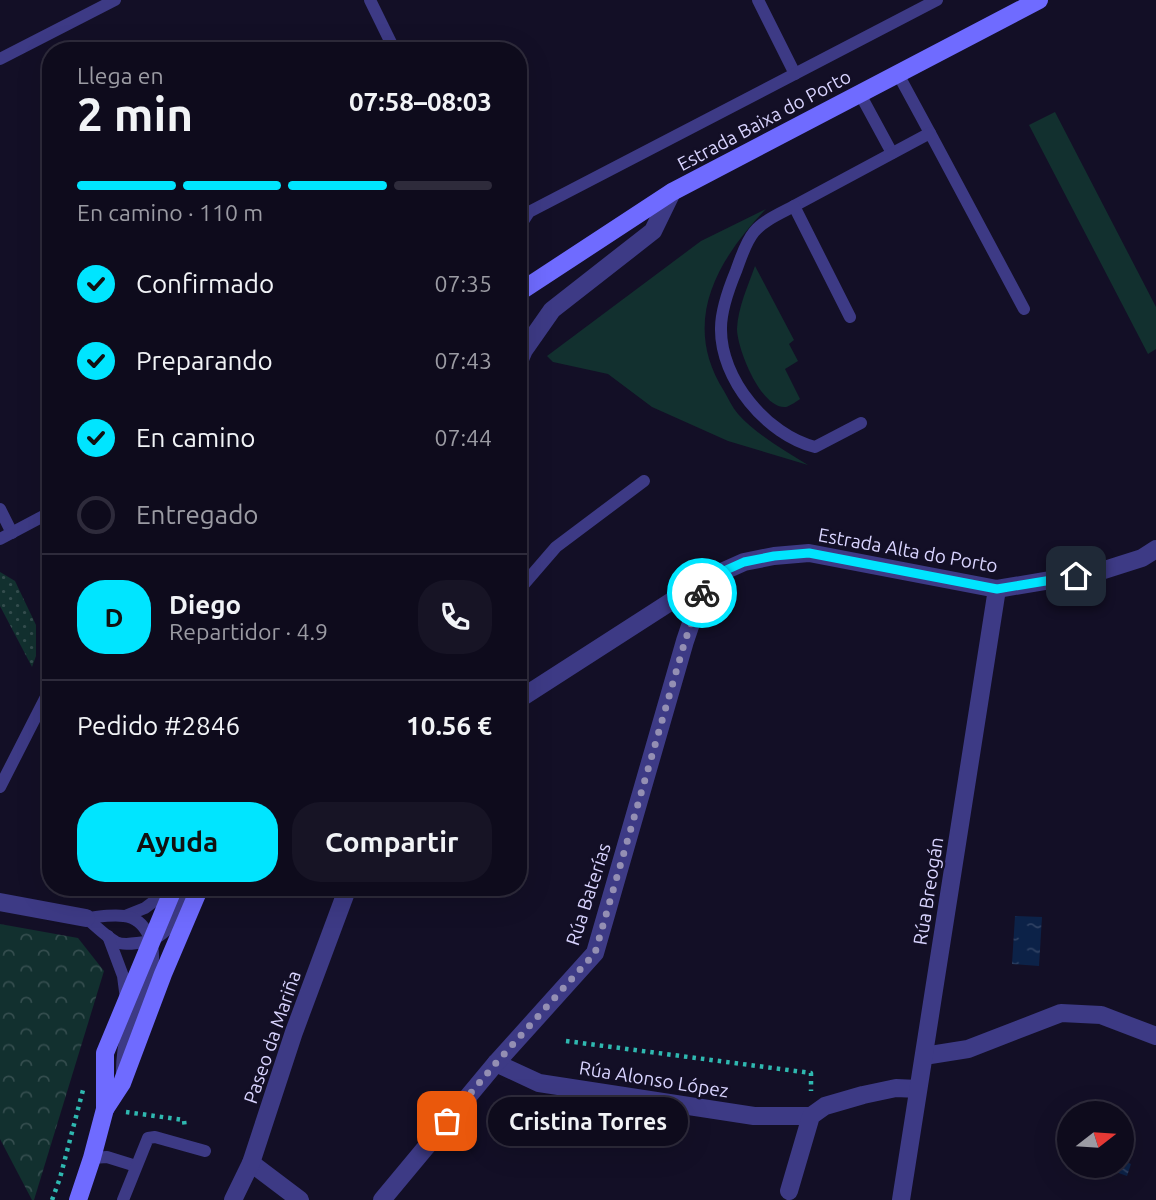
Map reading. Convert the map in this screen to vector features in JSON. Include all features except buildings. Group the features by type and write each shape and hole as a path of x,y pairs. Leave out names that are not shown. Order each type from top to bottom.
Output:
{"main road":[{"name":"Estrada Baixa do Porto","path":"527,287 672,192 1039,0"},
{"path":"78,1200 93,1158 105,1109 105,1053 169,896"},
{"path":"105,1109 122,1083 196,896"}],"street":[{"path":"527,346 552,310 653,231 672,192"},
{"name":"Estrada Alta do Porto","path":"527,695 706,579 744,562 809,553 997,589 1098,572 1142,558 1156,549"},
{"name":"Rúa Baterías","path":"382,1200 496,1063 595,953 685,641 706,579"},
{"name":"Rúa Breogán","path":"901,1200 997,589"},
{"name":"Paseo da Mariña","path":"233,1200 251,1163 294,1032 345,896"},
{"path":"0,902 86,918"},
{"path":"924,1056 968,1049 1061,1013 1101,1015 1156,1036"},
{"name":"Rúa Alonso López","path":"496,1063 539,1083 754,1116 811,1116 825,1106 863,1095 896,1088 918,1088"},
{"path":"789,1191 811,1116"},
{"path":"251,1163 300,1200"}],"lane":[{"path":"0,60 115,0"},
{"path":"370,0 391,42"},
{"path":"758,0 796,74"},
{"path":"527,215 937,0"},
{"path":"898,74 1024,309"},
{"path":"860,94 892,153"},
{"path":"861,424 815,447 786,435 750,401 738,384 722,345 721,327 725,305 749,239 767,221 930,133"},
{"path":"794,205 850,317"},
{"path":"527,581 556,547 644,481"},
{"path":"0,509 6,536 42,517"},
{"path":"0,787 42,705"},
{"path":"86,918 125,916 145,908 161,896"},
{"path":"86,918 121,944 150,942 167,930 185,896"},
{"path":"122,1083 123,1050 128,1030 152,967 150,942 145,927 125,916"},
{"path":"108,936 123,976 126,1002"},
{"path":"123,1200 148,1138 155,1137 205,1151"},
{"path":"93,1158 107,1157 136,1166"}],"path":[{"path":"566,1041 811,1073 811,1116"},
{"path":"105,1109 184,1120"}],"green space":[{"path":"1055,112 1156,307 1156,349 1148,354 1029,125"},
{"path":"766,209 732,250 719,272 705,317 705,341 711,366 738,414 762,435 808,465 728,441 652,407 608,374 553,362 547,356 701,241"},
{"path":"755,266 794,340 789,344 798,361 785,369 800,399 786,407 768,399 760,389 746,363 738,338 739,313"},
{"path":"0,572 15,581 36,625 36,656 32,667 0,606"},
{"path":"0,924 78,938 104,971 34,1200 0,1139"}],"water":[{"path":"1015,916 1042,917 1039,966 1012,964"}],"way so far":[{"path":"447,1121 595,953 685,641 702,593"}],"place":[{"name":"Cristina Torres","path":"447,1121"}],"route":[{"path":"702,593 706,579 744,562 809,553 997,589 1076,576"}]}
